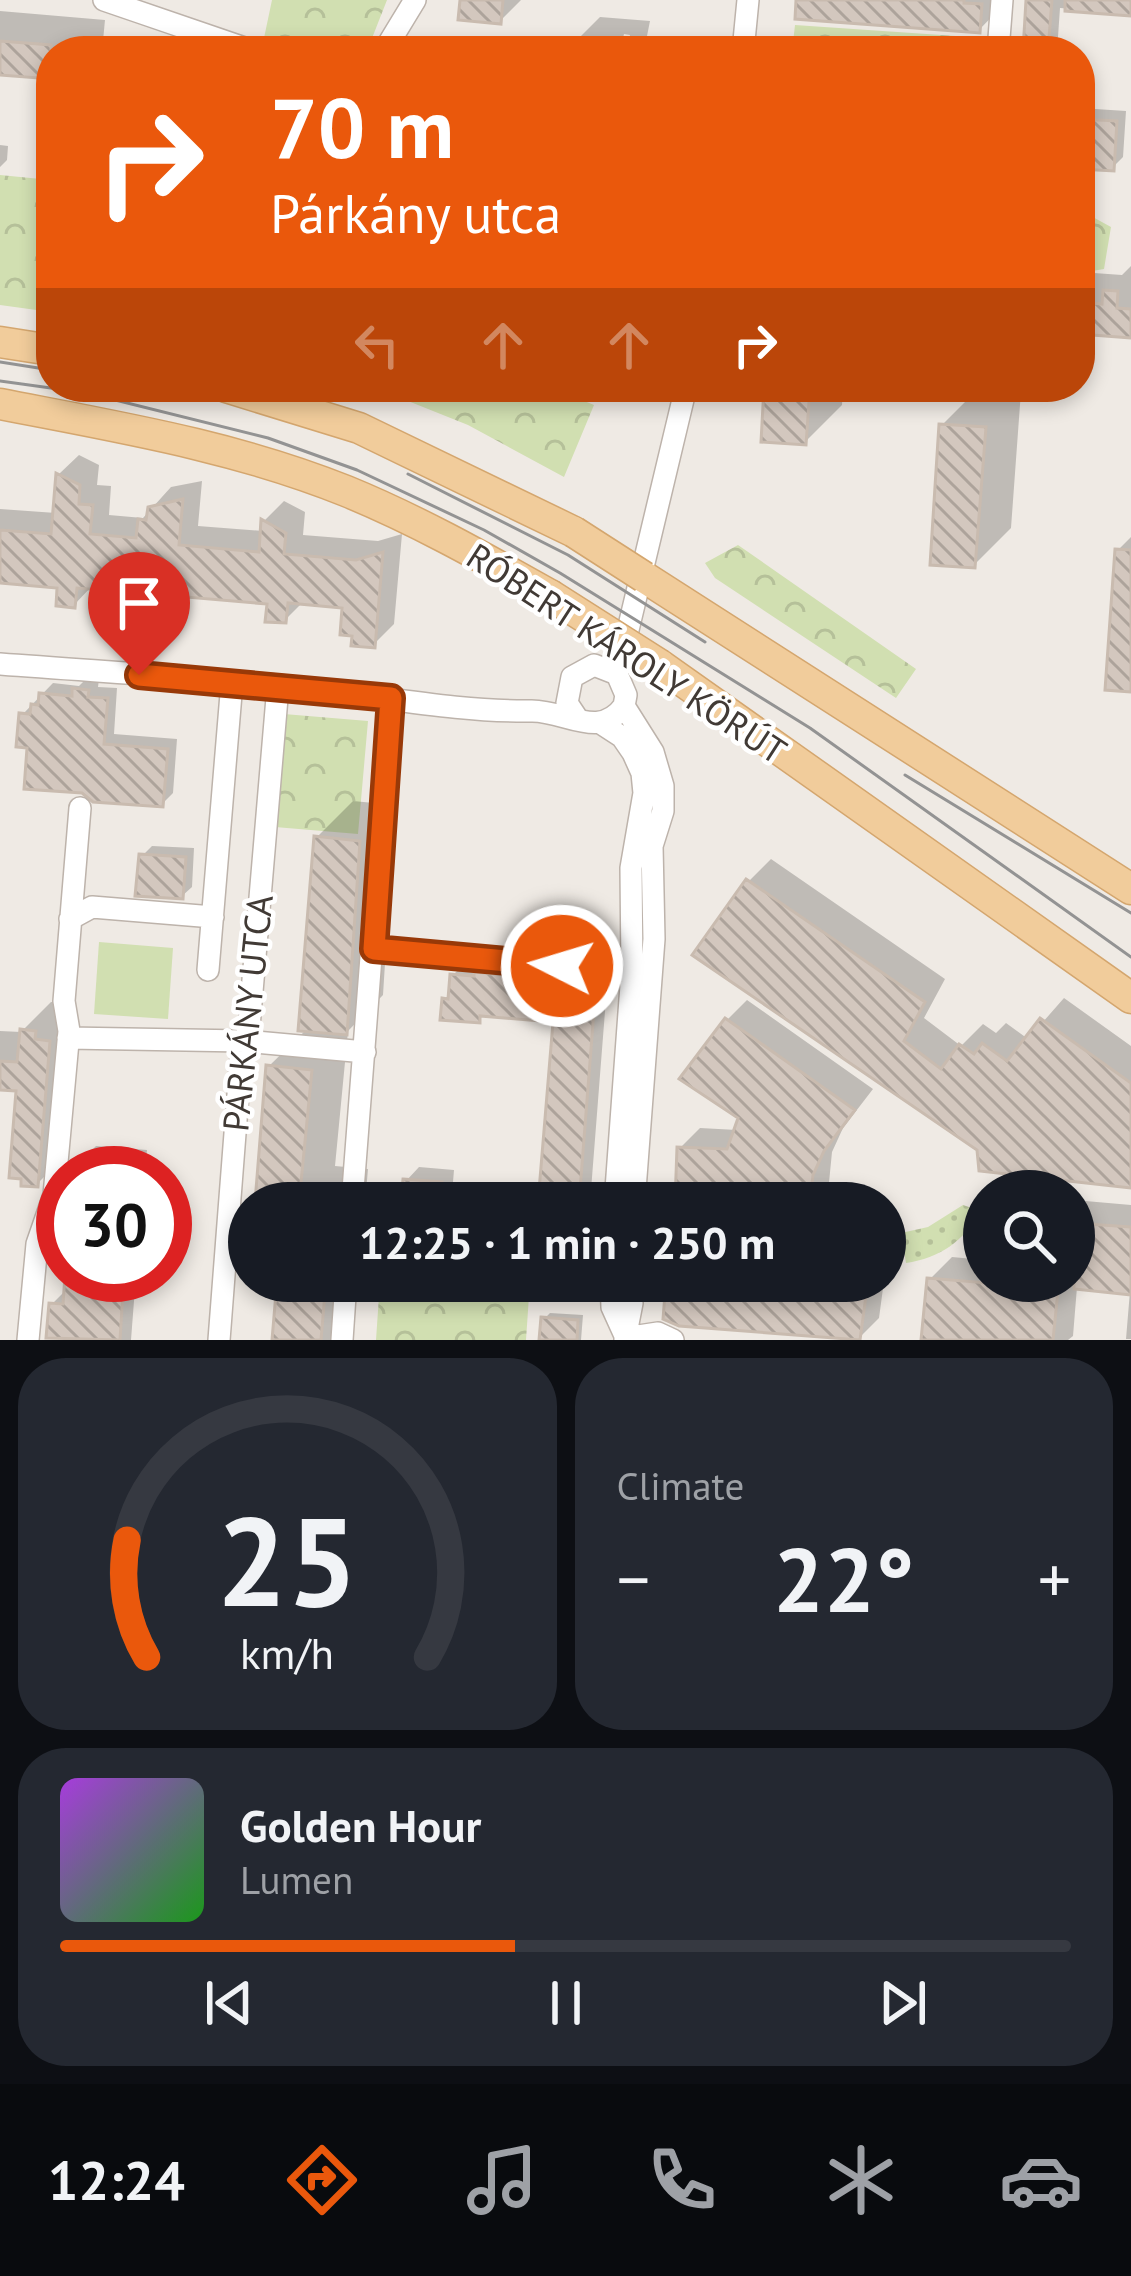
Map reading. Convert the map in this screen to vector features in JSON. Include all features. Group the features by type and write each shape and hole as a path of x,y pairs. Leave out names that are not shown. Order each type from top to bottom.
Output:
{"main road":[{"path":"0,342 36,348"},
{"name":"RÓBERT KÁROLY KÖRÚT","path":"275,402 359,428 574,532 1131,889"},
{"name":"RÓBERT KÁROLY KÖRÚT","path":"0,404 167,435 264,462 347,492 440,534 550,595 660,665 1131,998"}],"street":[{"path":"104,0 209,36"},
{"path":"393,36 415,0"},
{"path":"744,36 748,0"},
{"path":"999,36 1002,0"},
{"path":"602,724 624,706 626,695 617,674 682,402"},
{"path":"0,664 278,686 486,712 544,711 602,724 622,737 642,773 644,809 631,868 632,972 617,1182"},
{"path":"486,712 541,700 568,685 585,667 602,666 617,674"},
{"path":"208,970 232,682"},
{"path":"568,685 567,703 577,718"},
{"name":"PÁRKÁNY UTCA","path":"219,1340 278,686"},
{"path":"354,1182 391,698"},
{"path":"624,706 653,752 663,786 663,812 652,846 654,939 636,1182"},
{"path":"28,1340 37,1244 54,1195 80,808"},
{"path":"70,919 92,907 213,917"},
{"path":"374,949 632,972"},
{"path":"68,1038 244,1041 365,1052"},
{"path":"342,1340 345,1302"},
{"path":"612,1302 626,1339"},
{"path":"626,1339 632,1302"},
{"path":"626,1339 658,1333 673,1340"}],"green space":[{"path":"272,0 387,0 373,36 264,36"},
{"path":"795,25 956,36 794,36"},
{"path":"0,175 36,179 36,310 0,305"},
{"path":"1095,218 1111,227 1104,269 1095,270"},
{"path":"410,402 594,405 564,477 468,425"},
{"path":"738,545 916,669 896,698 715,578 705,563"},
{"path":"284,714 368,721 358,834 275,827"},
{"path":"99,942 173,948 168,1019 94,1014"},
{"path":"963,1205 963,1235 930,1257 906,1263 906,1232 928,1227"},
{"path":"379,1302 529,1302 526,1340 376,1340"}],"building":[{"path":"460,0 503,0 501,24 458,20"},
{"path":"796,0 964,0 982,4 980,33 795,19"},
{"path":"1026,0 1052,0 1049,36 1024,36"},
{"path":"1065,0 1131,0 1131,16 1065,11"},
{"path":"0,41 36,44 36,78 0,75"},
{"path":"1095,120 1117,121 1114,171 1095,170"},
{"path":"1103,290 1118,291 1117,308 1131,309 1131,338 1095,335 1095,303 1102,304"},
{"path":"763,402 809,402 806,445 761,442"},
{"path":"939,424 986,427 975,568 930,565"},
{"path":"56,473 80,485 79,504 93,505 90,534 136,538 138,519 146,520 148,507 183,499 179,545 259,552 261,519 286,533 284,554 356,560 383,552 375,648 351,646 352,636 340,635 342,608 288,603 286,623 265,622 267,604 175,596 173,616 151,614 153,594 77,588 75,608 56,606 57,588 0,583 0,530 51,534"},
{"path":"1115,549 1131,550 1131,692 1105,690"},
{"path":"72,688 89,690 88,697 108,698 104,744 168,749 163,807 93,802 82,793 24,789 27,748 16,747 19,713 30,714 31,704 38,705 39,693 72,696"},
{"path":"314,836 360,841 347,1035 298,1031"},
{"path":"139,854 186,857 183,899 135,896"},
{"path":"746,879 925,1002 904,1041 941,1069 959,1044 974,1054 982,1043 1007,1061 1040,1018 1131,1083 1131,1188 1095,1184 1095,1170 979,1170 977,1150 692,955"},
{"path":"474,972 596,985 581,1182 540,1182 553,1022 480,1016 480,1023 440,1020 450,974 474,976"},
{"path":"725,1018 855,1110 824,1151 812,1182 676,1182 677,1147 727,1149 738,1118 679,1079"},
{"path":"20,1029 36,1031 35,1039 50,1041 41,1146 36,1146 36,1187 21,1186 21,1179 9,1178 16,1091 0,1090 0,1061 17,1062"},
{"path":"266,1065 312,1070 301,1182 257,1182"},
{"path":"1095,1224 1131,1227 1131,1295 1095,1291"},
{"path":"927,1278 963,1281 963,1302 1057,1302 1053,1340 921,1340"},
{"path":"122,1302 120,1340 46,1338 49,1303"},
{"path":"275,1302 324,1302 321,1340 272,1340"},
{"path":"664,1302 865,1302 860,1340 679,1326 663,1319"},
{"path":"541,1317 578,1320 577,1340 539,1340"}],"tram line":[{"path":"0,362 36,368"},
{"path":"0,381 36,386"},
{"path":"123,402 268,438 357,470 484,530 810,728 1131,957"},
{"path":"408,474 568,555 705,642"},
{"path":"905,775 1131,913"}],"route":[{"path":"139,675 391,698 374,949 562,966"}]}
